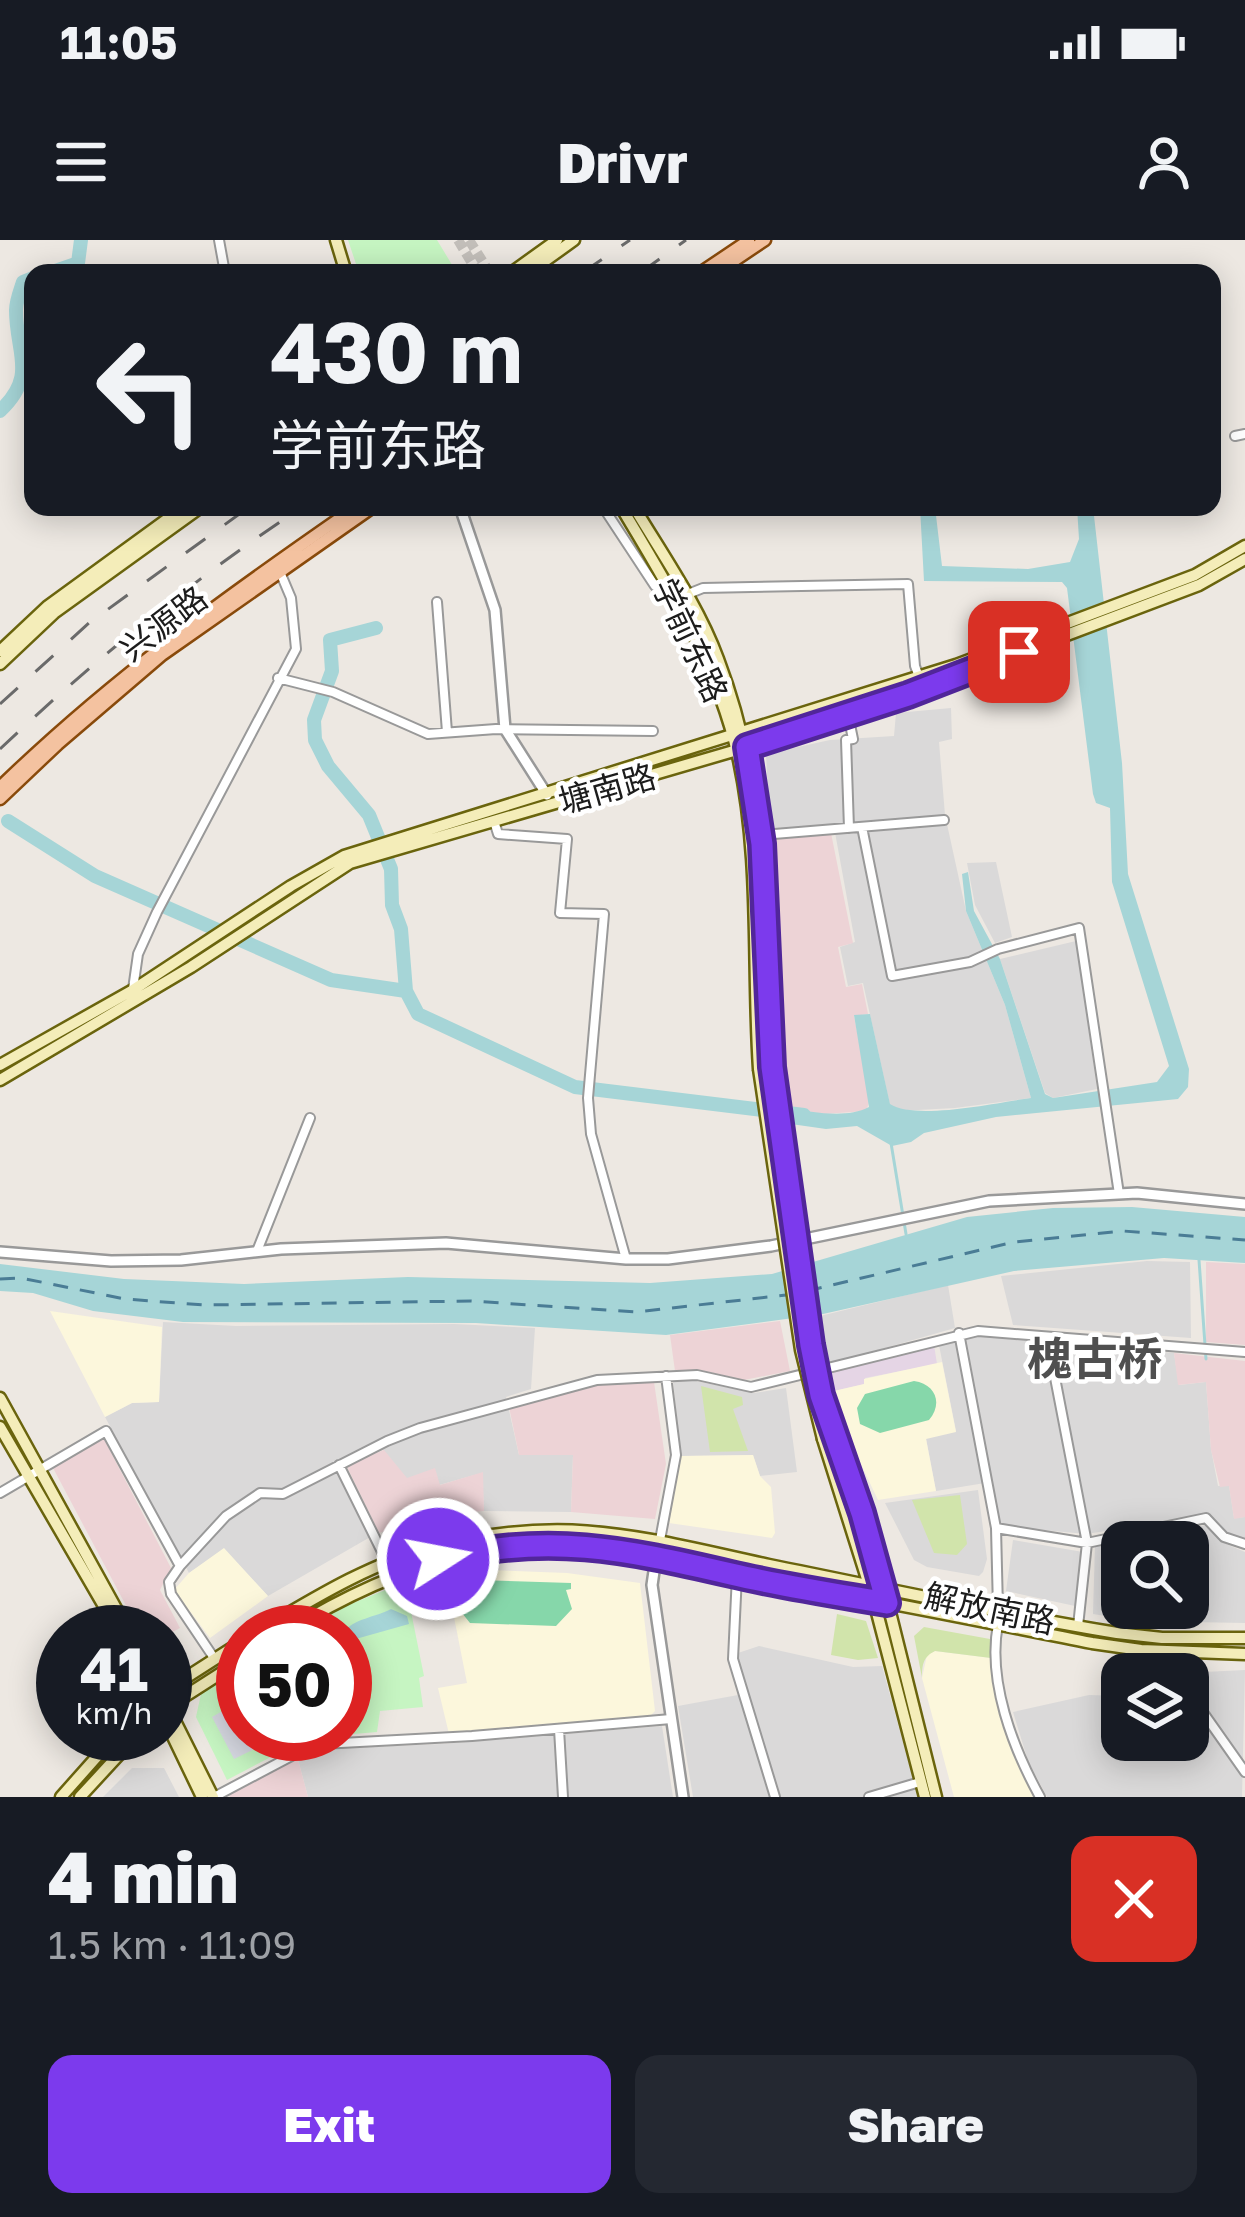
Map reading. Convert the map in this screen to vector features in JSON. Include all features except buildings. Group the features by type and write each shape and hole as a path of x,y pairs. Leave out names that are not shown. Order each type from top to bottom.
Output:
{"main road":[{"path":"524,264 557,240"},
{"path":"541,264 574,240"},
{"path":"713,264 748,240"},
{"path":"729,264 765,240"},
{"path":"0,651 48,606 172,516"},
{"path":"0,664 54,614 189,516"},
{"name":"兴源路","path":"0,787 156,648 343,516"},
{"name":"兴源路","path":"0,800 58,743 162,655 360,516"},
{"name":"学前东路","path":"627,516 670,587 742,744 766,1068"},
{"name":"学前东路","path":"640,516 688,594 718,659 742,744 761,835 766,1068"},
{"name":"塘南路","path":"0,1080 357,856 545,792 848,715 1195,575 1245,546"},
{"name":"塘南路","path":"408,840 494,821 742,744 920,677 957,670 1199,585 1245,559"},
{"name":"塘南路","path":"0,1065 134,996"},
{"path":"766,1068 801,1350 883,1587 880,1602 925,1797"},
{"path":"0,1398 105,1605"},
{"path":"0,1426 35,1471 114,1605"},
{"path":"829,1438 936,1797"},
{"name":"解放南路","path":"332,1605 432,1547 516,1532 591,1529 1078,1626 1162,1638 1245,1639"},
{"name":"解放南路","path":"301,1605 391,1569 451,1556 514,1546 586,1545 1092,1643 1245,1654"},
{"path":"192,1673 214,1658"},
{"path":"192,1758 213,1797"},
{"path":"61,1797 92,1761"},
{"path":"80,1797 113,1761"},
{"path":"187,1761 202,1797"}],"street":[{"path":"463,516 495,610 506,729 552,804"},
{"path":"609,516 655,586 670,587"},
{"path":"134,996 138,954 157,912 296,650 291,598 279,571"},
{"path":"688,594 703,588 908,584 920,677"},
{"path":"437,602 447,731"},
{"path":"278,678 333,692 428,734 506,729 653,731"},
{"path":"848,715 853,740 846,740 849,828"},
{"path":"761,835 944,820"},
{"path":"494,821 498,834 567,839 560,913 604,914 588,1099 591,1134 626,1259"},
{"path":"862,827 892,976 970,962 1079,928 1119,1194"},
{"path":"257,1251 310,1118"},
{"path":"0,1252 110,1261 181,1260 257,1251 446,1243 626,1259 720,1254 989,1201 1119,1194 1245,1204"},
{"path":"214,1658 171,1594 169,1582 180,1566 226,1516 260,1493 284,1493 420,1428 597,1380 697,1375 751,1387 978,1331 1245,1352"},
{"path":"959,1333 996,1528 998,1609"},
{"path":"1051,1357 1087,1543 1078,1626"},
{"path":"666,1376 676,1455 652,1585 683,1797"},
{"path":"0,1493 106,1431 180,1566"},
{"path":"339,1465 391,1569"},
{"path":"996,1528 1087,1543 1205,1518 1224,1537 1245,1544"},
{"path":"737,1575 733,1659 775,1797"},
{"path":"998,1624 997,1665 1016,1746 1040,1797"},
{"path":"213,1797 322,1744 670,1719"},
{"path":"1209,1721 1245,1772"},
{"path":"559,1729 563,1797"},
{"path":"869,1797 920,1782"}],"shaded area":[{"path":"951,708 952,739 939,742 945,815 966,911 1005,1005 1031,1098 899,1111 890,1105 863,983 848,986 840,947 855,942 834,827 770,831 766,754 830,740 894,736 896,713"},
{"path":"831,833 853,943 838,947 846,987 862,984 868,1014 854,1016 870,1100 866,1111 824,1114 788,1108 771,837"},
{"path":"996,862 1012,937 995,943 975,905 967,863"},
{"path":"1076,941 1097,1089 1053,1098 1045,1093 1000,959"},
{"path":"1147,1261 1190,1262 1191,1338 1013,1325 1001,1276"},
{"path":"1206,1262 1245,1264 1245,1345 1206,1342"},
{"path":"948,1285 955,1328 829,1364 820,1316"},
{"path":"50,1311 162,1327 159,1402 132,1403 105,1417"},
{"path":"780,1321 790,1371 744,1380 700,1370 675,1371 670,1335"},
{"path":"163,1322 535,1328 531,1389 506,1397 519,1455 573,1455 571,1512 484,1511 482,1473 439,1485 406,1478 383,1450 338,1469 372,1536 268,1596 224,1549 189,1573 105,1417 132,1403 159,1402"},
{"path":"977,1334 1174,1353 1179,1385 1206,1382 1218,1486 1229,1485 1234,1518 1245,1517 1245,1540 1226,1534 1210,1515 1171,1521 1101,1521 1101,1532 1086,1534 1000,1526 991,1482 936,1491 926,1438 956,1431 938,1340"},
{"path":"934,1345 937,1364 865,1378 865,1384 834,1391 831,1372"},
{"path":"1174,1353 1245,1361 1245,1517 1234,1519 1229,1486 1220,1487 1211,1450 1206,1382 1178,1385"},
{"path":"942,1362 956,1432 926,1439 936,1491 878,1500 849,1439 834,1391 864,1384 864,1379"},
{"path":"673,1381 754,1393 786,1388 797,1472 760,1476 753,1455 681,1456"},
{"path":"654,1382 666,1464 655,1519 571,1512 573,1455 519,1455 509,1407 598,1384"},
{"path":"104,1439 171,1568 160,1590 168,1605 126,1605 52,1466"},
{"path":"384,1450 407,1478 435,1468 440,1485 483,1472 484,1511 436,1515 379,1533 346,1465"},
{"path":"753,1455 760,1476 771,1487 772,1538 669,1523 681,1456"},
{"path":"978,1490 987,1559 983,1572 979,1576 927,1567 914,1560 885,1503"},
{"path":"1209,1526 1219,1541 1245,1552 1245,1623 1209,1622"},
{"path":"1013,1540 1083,1552 1075,1606 1006,1591"},
{"path":"1101,1544 1101,1615 1093,1614 1095,1545"},
{"path":"224,1548 268,1596 256,1605 216,1605 216,1634 210,1638 192,1614 192,1605 185,1605 174,1590"},
{"path":"487,1570 567,1573 640,1583 655,1711 650,1716 574,1725 449,1734 438,1688 467,1683 451,1602 439,1578 474,1578"},
{"path":"759,1646 853,1667 882,1666 918,1797 693,1797 678,1706 738,1695 729,1656"},
{"path":"935,1651 991,1658 1010,1747 1033,1797 954,1797 922,1678 927,1655"},
{"path":"1245,1670 1242,1797 1047,1797 1028,1761 1013,1712 1101,1695 1101,1761 1209,1761 1209,1672"},
{"path":"662,1726 673,1797 308,1797 298,1761 372,1761 372,1747"},
{"path":"288,1761 298,1761 308,1797 230,1797 228,1793"},
{"path":"132,1768 164,1768 179,1797 103,1797"}],"green space":[{"path":"348,240 437,240 452,264 356,264"},
{"path":"914,1381 928,1386 935,1396 936,1408 929,1420 880,1433 860,1424 857,1408 865,1394"},
{"path":"701,1386 742,1397 743,1405 733,1409 748,1451 710,1452"},
{"path":"960,1495 967,1544 957,1555 934,1553 912,1500"},
{"path":"442,1579 571,1583 566,1590 572,1609 556,1626 470,1623 458,1608 458,1593 465,1586 442,1585"},
{"path":"405,1582 424,1676 419,1678 423,1707 380,1711 377,1732 372,1732 372,1605 348,1605"},
{"path":"837,1614 866,1621 878,1658 831,1655"},
{"path":"924,1627 990,1639 991,1658 935,1651 924,1662 922,1678 914,1636"},
{"path":"216,1684 216,1758 196,1717 201,1694"},
{"path":"218,1761 263,1761 227,1780"}],"water":[{"path":"920,516 936,516 942,566 1028,569 1070,562 1079,539 1078,516 1094,516 1122,763 1128,874 1189,1069 1188,1087 1178,1099 996,1117 924,1133 892,1146 857,1126 826,1129 791,1124 788,1108 840,1114 869,1107 854,1015 870,1014 890,1104 938,1111 1031,1098 1005,1005 966,911 962,874 968,872 974,911 1000,959 1045,1094 1053,1098 1157,1082 1169,1066 1112,882 1110,808 1096,803 1093,794 1067,588 1062,582 924,581"},
{"path":"1132,1207 1245,1217 1245,1263 1164,1258 1014,1271 823,1314 666,1335 476,1323 183,1322 93,1311 33,1293 0,1291 0,1264 124,1279 244,1284 408,1277 650,1283 772,1274 967,1217 1053,1208"},
{"path":"391,1609 407,1616 409,1624 372,1634 372,1616"}],"waterway":[{"path":"75,264 81,240"},
{"path":"0,411 22,375 16,307 24,282"},
{"path":"376,628 330,640 332,671 314,720 315,740 328,766 369,815 391,869 406,991"},
{"path":"8,821 95,876 331,980 406,991 418,1014 575,1087 804,1115"},
{"path":"891,1143 906,1234"},
{"path":"1199,1260 1206,1359"}],"ferry route":[{"path":"807,1291 1014,1242 1123,1231 1245,1240"},
{"path":"0,1279 21,1278 125,1299 204,1305 471,1301 636,1312 786,1295"}],"tunnel":[{"path":"458,240 473,264"},
{"path":"469,240 484,264"}],"railway":[{"path":"595,264 630,240"},
{"path":"653,264 686,240"},
{"path":"0,704 89,623 237,516"},
{"path":"0,749 146,621 289,516"}],"district":[{"name":"槐古桥","path":"1095,1358"}],"route":[{"path":"438,1559 514,1546 586,1545 643,1552 887,1603 821,1395 811,1345 772,1067 762,844 747,747 908,695 1019,652"}]}
